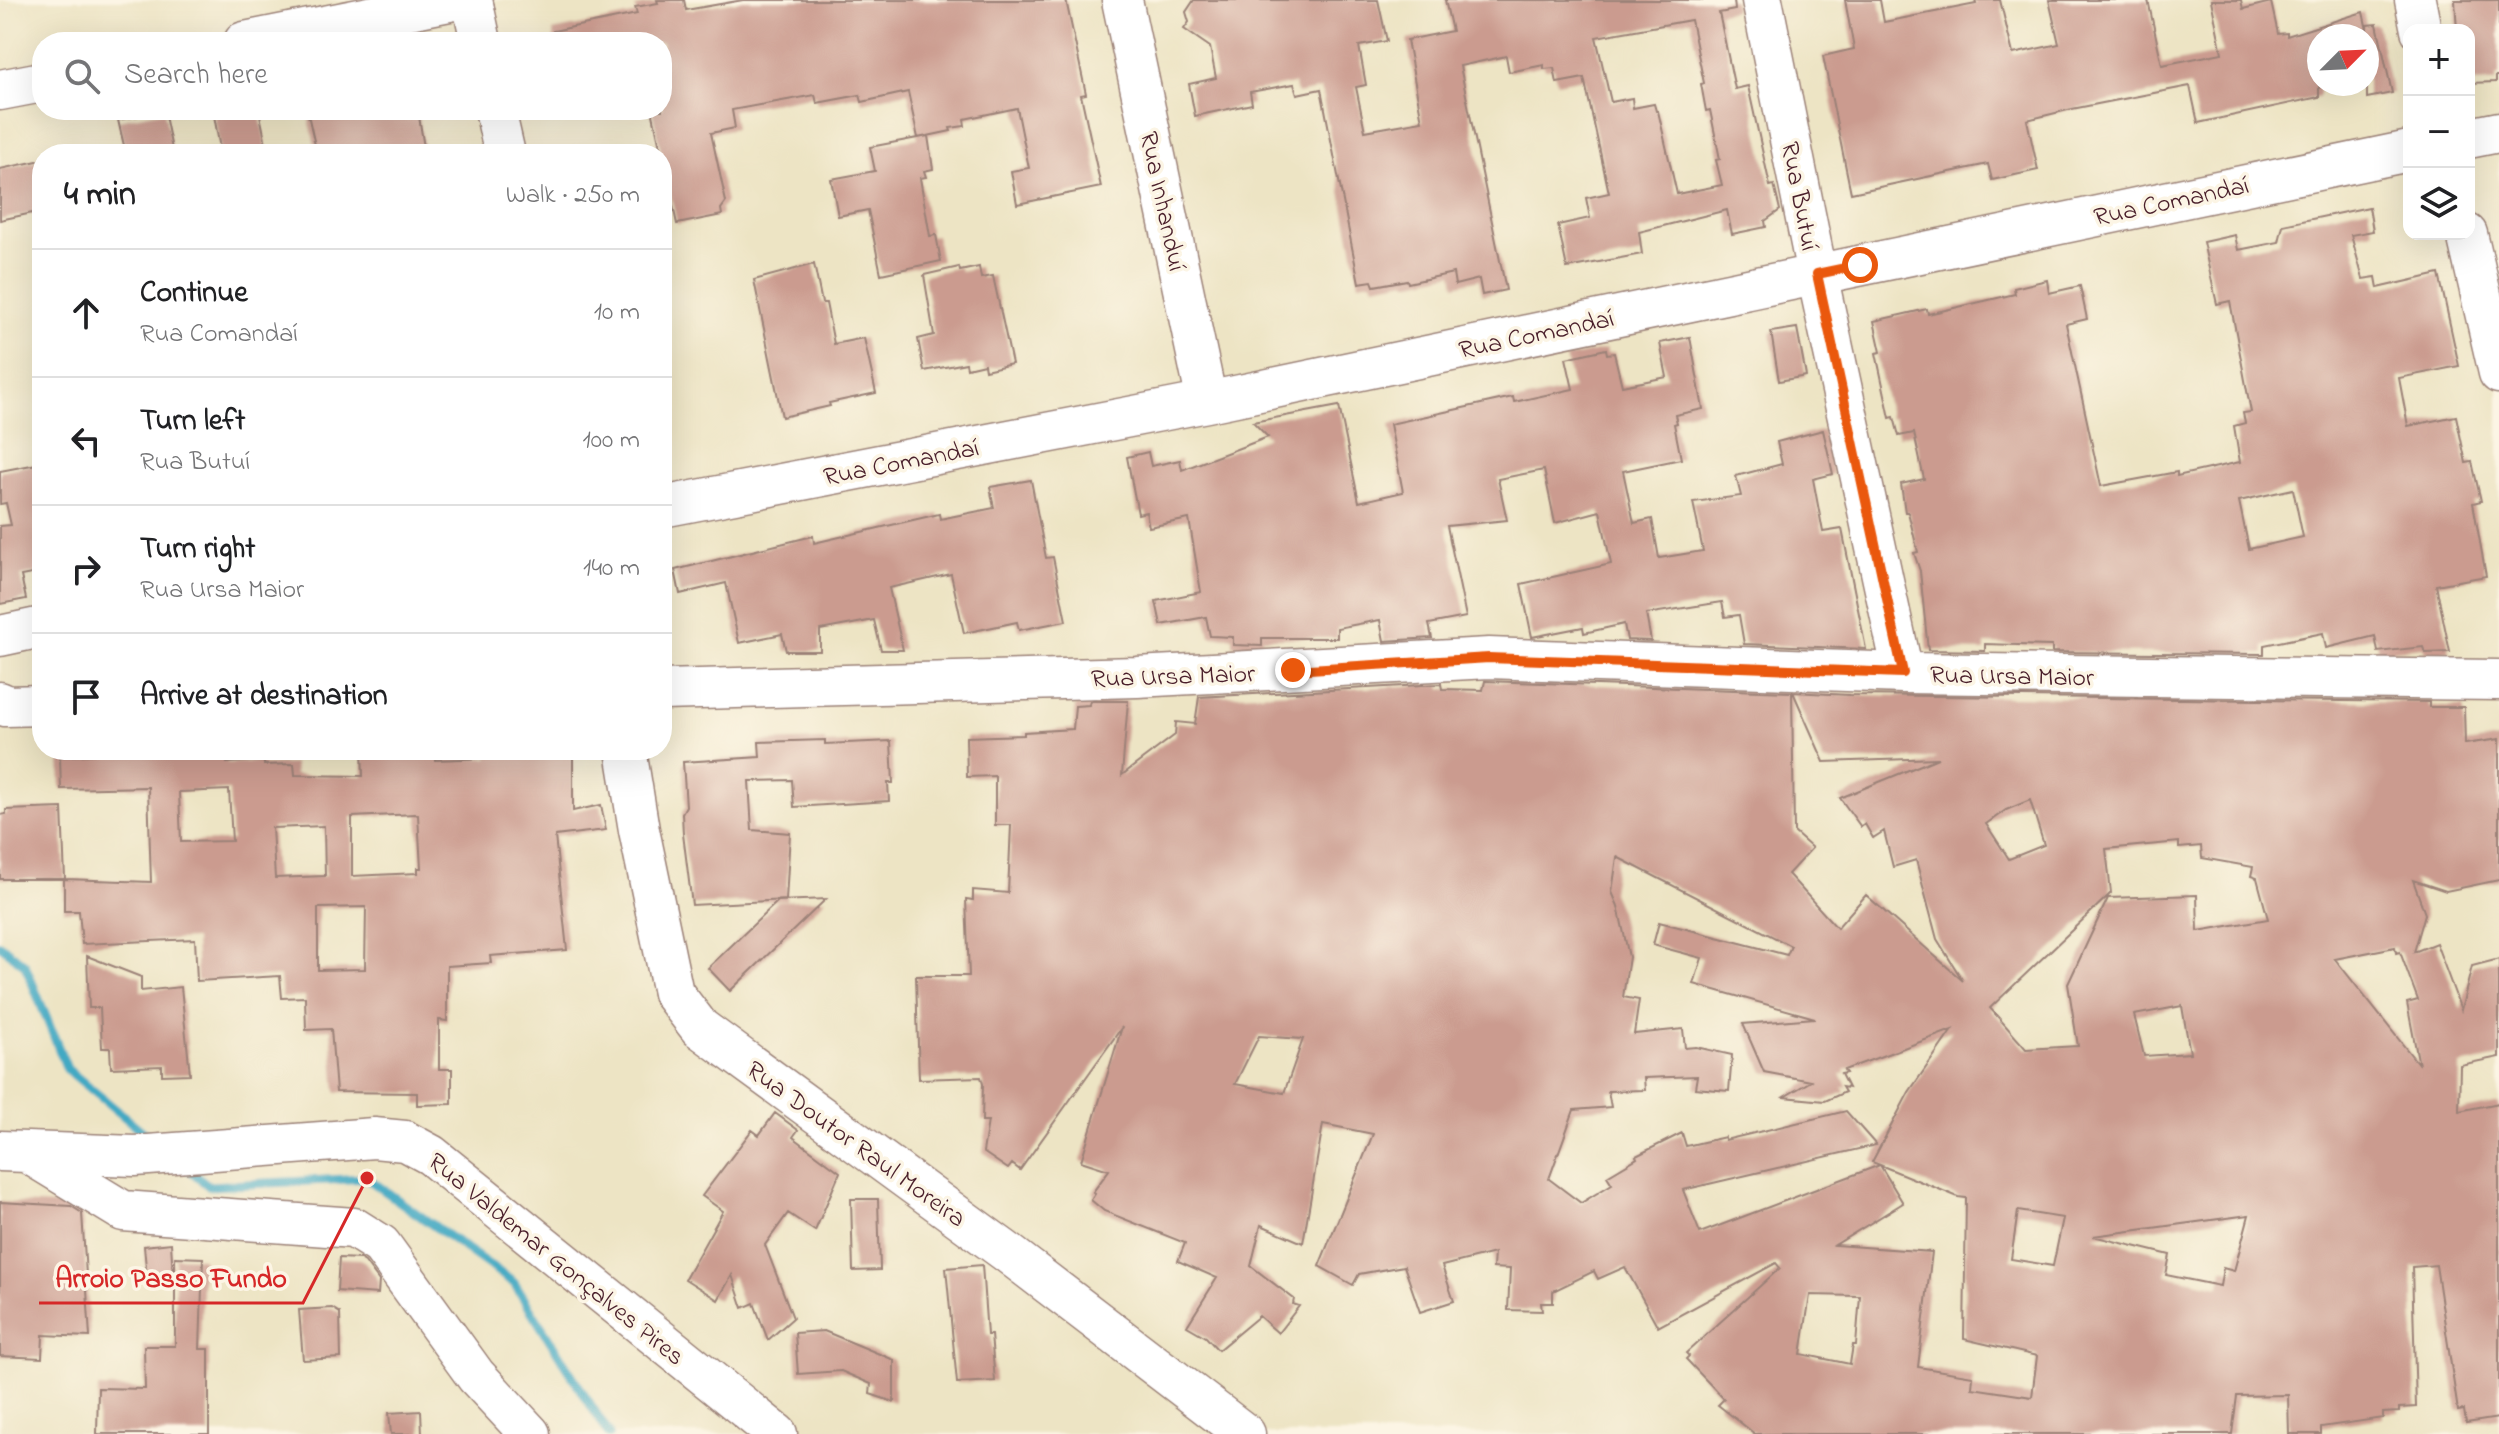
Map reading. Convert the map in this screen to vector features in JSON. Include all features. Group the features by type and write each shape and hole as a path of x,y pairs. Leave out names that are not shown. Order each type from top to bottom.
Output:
{"street":[{"path":"294,32 455,0"},
{"path":"472,0 479,32"},
{"name":"Rua Inhanduí","path":"1122,0 1207,402"},
{"name":"Rua Butuí","path":"1762,0 1903,673"},
{"path":"2415,0 2420,24"},
{"path":"0,90 32,84"},
{"path":"497,120 503,144"},
{"path":"2475,137 2499,132"},
{"name":"Rua Comandaí","path":"672,505 1207,402 2403,152"},
{"path":"2468,240 2499,373"},
{"path":"0,636 32,629"},
{"name":"Rua Ursa Maior","path":"672,690 1153,676 1489,658 1903,673 2499,680"},
{"path":"0,702 6,706 32,705"},
{"name":"Rua Doutor Raul Moreira","path":"628,760 673,993 700,1028 1008,1253 1245,1434"},
{"name":"Rua Valdemar Gonçalves Pires","path":"14,1152 135,1156 374,1138 405,1141 431,1155 777,1434"},
{"name":"Rua Valdemar Gonçalves Pires","path":"14,1152 123,1211 354,1228 381,1245 476,1376 530,1434"}],"building":[{"path":"657,0 684,0 686,10 743,0 1066,0 1086,94 1081,95 1101,187 1017,204 1011,171 1029,168 1017,108 964,119 965,126 918,138 908,92 862,102 860,95 817,103 815,95 732,110 735,128 711,133 726,202 721,209 722,215 677,224 672,201 672,144 659,144 654,120 672,120 672,32 553,31 637,14 635,7 658,3"},
{"path":"1194,0 1378,0 1387,41 1359,46 1366,85 1356,87 1365,131 1422,121 1407,40 1452,31 1445,0 1734,0 1735,10 1719,13 1735,89 1748,86 1770,186 1774,185 1780,210 1765,221 1766,227 1732,234 1727,210 1639,232 1642,254 1567,268 1558,225 1590,218 1586,198 1609,193 1584,78 1557,83 1554,68 1544,69 1544,65 1509,72 1506,56 1460,66 1506,290 1482,295 1479,279 1455,285 1453,273 1408,283 1407,280 1374,286 1372,281 1359,283 1321,89 1297,94 1294,84 1250,92 1252,104 1195,116 1189,84 1216,78 1210,47 1184,29 1189,22 1186,12","holes":["1691,20 1704,83 1701,84 1706,111 1710,110 1722,185 1677,194 1658,111 1654,104 1633,108 1632,98 1611,102 1596,37"]},
{"path":"1845,0 1880,0 1884,22 1976,4 1975,0 2000,0 2013,54 2059,44 2049,0 2148,0 2162,65 2222,53 2211,0 2241,0 2243,9 2271,2 2278,34 2287,33 2287,36 2307,30 2307,96 2319,97 2198,123 2190,86 2072,109 2027,120 2038,170 1992,180 1988,164 1851,193 1823,56 1854,49"},
{"path":"2455,0 2499,0 2499,76 2496,76 2496,82 2475,83 2475,24 2457,24"},
{"path":"2363,12 2366,24 2325,24"},
{"path":"2379,33 2392,93 2379,96"},
{"path":"118,120 166,120 171,144 124,144"},
{"path":"215,120 261,120 266,144 219,144"},
{"path":"309,120 420,120 423,144 315,144"},
{"path":"928,136 933,169 924,171 926,177 920,178 930,236 936,235 941,261 881,274 868,210 838,216 831,179 875,171 870,147"},
{"path":"32,162 32,213 0,220 0,169"},
{"path":"2369,207 2373,231 2351,235 2363,279 2376,277 2378,288 2439,274 2459,366 2399,378 2408,426 2456,416 2466,463 2472,462 2481,501 2473,503 2486,576 2436,585 2450,652 2425,653 2423,647 2378,652 2375,636 2326,648 2323,633 2264,645 2264,654 2052,652 2052,646 1985,644 1985,651 1928,650 1920,571 1914,553 1918,552 1908,512 1905,512 1901,484 1924,479 1914,433 1899,436 1894,417 1890,418 1876,353 1881,352 1874,321 1927,309 1928,314 2015,294 2014,288 2047,280 2049,293 2080,286 2087,319 2066,324 2101,486 2177,472 2177,476 2240,462 2234,426 2245,423 2243,413 2251,412 2230,301 2217,304 2203,242 2235,235 2238,250 2279,242 2283,225","holes":["2293,489 2303,537 2249,549 2239,501"]},
{"path":"814,264 834,344 864,338 876,393 782,417 754,280"},
{"path":"959,267 960,271 979,267 981,278 993,276 1012,364 985,370 984,364 967,368 966,363 924,371 918,339 934,335 924,275"},
{"path":"1797,328 1806,376 1779,381 1771,332"},
{"path":"1690,337 1703,409 1675,415 1681,459 1623,471 1634,523 1652,519 1659,558 1703,551 1693,502 1741,496 1736,476 1782,464 1777,442 1823,430 1833,474 1813,479 1823,532 1842,529 1866,649 1744,644 1739,615 1725,617 1722,602 1646,614 1651,641 1627,640 1624,624 1584,633 1583,627 1532,637 1521,584 1611,564 1600,511 1555,523 1544,470 1498,479 1507,520 1447,526 1466,617 1429,624 1432,638 1384,641 1380,620 1337,628 1337,638 1262,638 1262,646 1233,645 1233,637 1210,636 1206,617 1161,625 1156,601 1201,592 1189,519 1149,527 1146,512 1138,514 1127,457 1148,452 1151,466 1180,460 1182,470 1268,437 1253,422 1339,406 1359,502 1403,492 1390,424 1513,397 1514,402 1573,389 1566,358 1606,349 1607,354 1614,353 1622,386 1667,377 1660,343"},
{"path":"32,465 32,574 21,576 26,599 0,604 0,526 11,525 6,503 0,504 0,471"},
{"path":"1031,480 1046,558 1053,557 1066,621 1019,630 1017,622 964,633 951,574 889,588 903,650 881,650 874,620 820,630 820,651 786,651 782,634 739,643 726,583 680,594 675,570 813,536 814,543 939,514 940,519 994,508 990,487"},
{"path":"1485,681 1792,692 1794,832 1812,848 1788,874 1837,928 1866,895 1963,981 1937,939 1916,860 1893,867 1884,831 1873,838 1865,824 1861,827 1840,798 1938,758 1824,762 1793,692 2429,702 2429,707 2464,707 2465,744 2499,739 2499,880 2446,891 2413,880 2425,914 2414,952 2436,943 2461,1010 2472,966 2499,959 2499,1057 2460,1065 2459,1111 2499,1103 2499,1418 2466,1423 2464,1410 2458,1411 2436,1265 2412,1267 2416,1407 2383,1413 2383,1418 2321,1427 2321,1434 2289,1434 2288,1395 2237,1396 2232,1434 1755,1434 1718,1405 1724,1399 1686,1359 1689,1356 1686,1353 1780,1268 1776,1263 1658,1327 1625,1267 1598,1279 1594,1271 1553,1291 1553,1303 1541,1303 1542,1311 1508,1310 1510,1269 1493,1268 1494,1253 1442,1266 1454,1301 1420,1312 1404,1266 1359,1274 1353,1285 1319,1266 1373,1134 1323,1124 1303,1243 1261,1225 1251,1266 1299,1306 1278,1333 1259,1316 1218,1350 1206,1337 1187,1326 1217,1278 1178,1261 1185,1243 1104,1211 1091,1200 1095,1194 1093,1192 1109,1170 1081,1161 1122,1027 1020,1170 1012,1164 1008,1169 983,1152 988,1121 982,1121 981,1077 919,1079 916,976 969,976 966,899 973,900 973,890 1008,893 1011,825 995,825 995,776 967,777 966,737 1073,729 1075,706 1089,705 1090,701 1128,701 1122,775 1175,735 1176,722 1195,724 1199,697 1441,684 1442,689 1483,690","holes":["2030,800 2044,845 2009,859 1986,824 2006,810","2179,842 2179,848 2201,846 2202,858 2253,867 2251,876 2257,878 2268,919 2198,931 2197,895 2108,898 2068,984 2078,1046 2026,1049 1990,1008 2111,893 2106,849","1617,857 1791,946 1787,955 1659,922 1653,945 1702,958 1694,984 1815,1018 1743,1024 1764,1072 1811,1081 1784,1097 1825,1101 1845,1092 1842,1087 1848,1088 1841,1074 1846,1073 1844,1070 1952,1030 1909,1092 1872,1162 1880,1165 1700,1233 1683,1190 1876,1145 1846,1111 1725,1140 1725,1137 1686,1146 1682,1133 1636,1156 1607,1176 1612,1184 1581,1203 1549,1179 1574,1110 1611,1107 1608,1091 1645,1090 1644,1078 1697,1076 1695,1088 1729,1091 1732,1055 1696,1047 1685,1048 1683,1029 1634,1034 1639,1000 1623,997 1629,957 1612,892","2395,947 2396,953 2400,952 2418,1000 2407,1003 2419,1065 2335,959","2182,1006 2190,1053 2144,1056 2134,1015","1259,1036 1303,1039 1284,1093 1235,1084","1880,1165 1966,1198 1964,1339 2037,1356 2032,1397 1972,1388 1973,1376 1918,1367 1932,1252 1835,1245 1903,1203","2018,1211 2063,1218 2053,1266 2011,1259","2249,1215 2234,1271 2223,1268 2220,1286 2166,1275 2170,1255 2093,1236","1810,1295 1860,1296 1856,1345 1853,1345 1850,1364 1801,1354"]},
{"path":"825,740 825,744 891,741 893,783 888,783 889,801 794,807 792,780 749,781 752,830 790,833 786,900 692,905 683,834 682,813 686,806 683,762 760,757 759,742"},
{"path":"60,760 264,761 264,765 294,764 295,775 363,776 362,760 573,760 573,811 601,805 606,830 555,836 567,950 490,956 491,963 447,966 447,1021 439,1020 439,1069 452,1069 452,1104 417,1105 417,1093 336,1092 331,1029 306,1030 305,997 282,998 280,976 197,981 195,939 82,944 79,911 64,911 64,879 0,879 0,815 6,814 6,810 62,808 65,879 151,882 148,787 61,789","holes":["229,790 232,841 181,842 179,792","418,815 421,868 418,868 418,873 352,876 352,817","324,826 325,876 275,878 272,828","366,907 365,969 318,970 318,908"]},
{"path":"826,899 730,991 708,968 778,901"},
{"path":"87,956 141,977 141,991 181,987 190,1074 162,1075 162,1066 111,1068 110,1048 102,1048 100,1008 89,1008"},
{"path":"775,1113 798,1130 793,1137 840,1172 815,1231 788,1213 765,1245 793,1318 768,1340 754,1303 743,1308 732,1275 718,1300 685,1279 723,1211 702,1196 752,1130 759,1135"},
{"path":"851,1199 878,1199 880,1270 853,1271"},
{"path":"0,1202 71,1206 82,1213 90,1337 43,1335 42,1358 0,1356"},
{"path":"171,1243 173,1276 147,1278 144,1246"},
{"path":"175,1257 203,1258 200,1349 209,1349 209,1434 97,1434 98,1388 145,1389 144,1346 175,1346"},
{"path":"339,1258 365,1262 379,1281 378,1294 337,1291"},
{"path":"982,1265 987,1335 991,1335 995,1381 957,1383 946,1268"},
{"path":"332,1308 340,1313 341,1358 303,1360 299,1310"},
{"path":"824,1331 894,1360 894,1402 870,1394 871,1384 841,1371 798,1374 795,1333"},
{"path":"421,1411 422,1434 391,1434 389,1413"}],"waterway":[{"path":"0,945 25,965 67,1069 155,1142"},
{"path":"182,1164 209,1186 367,1178 514,1283 609,1434"}],"place":[{"name":"Arroio Passo Fundo","path":"367,1178"}],"route":[{"path":"1293,670 1489,658 1903,673 1817,274 1860,265"}]}
